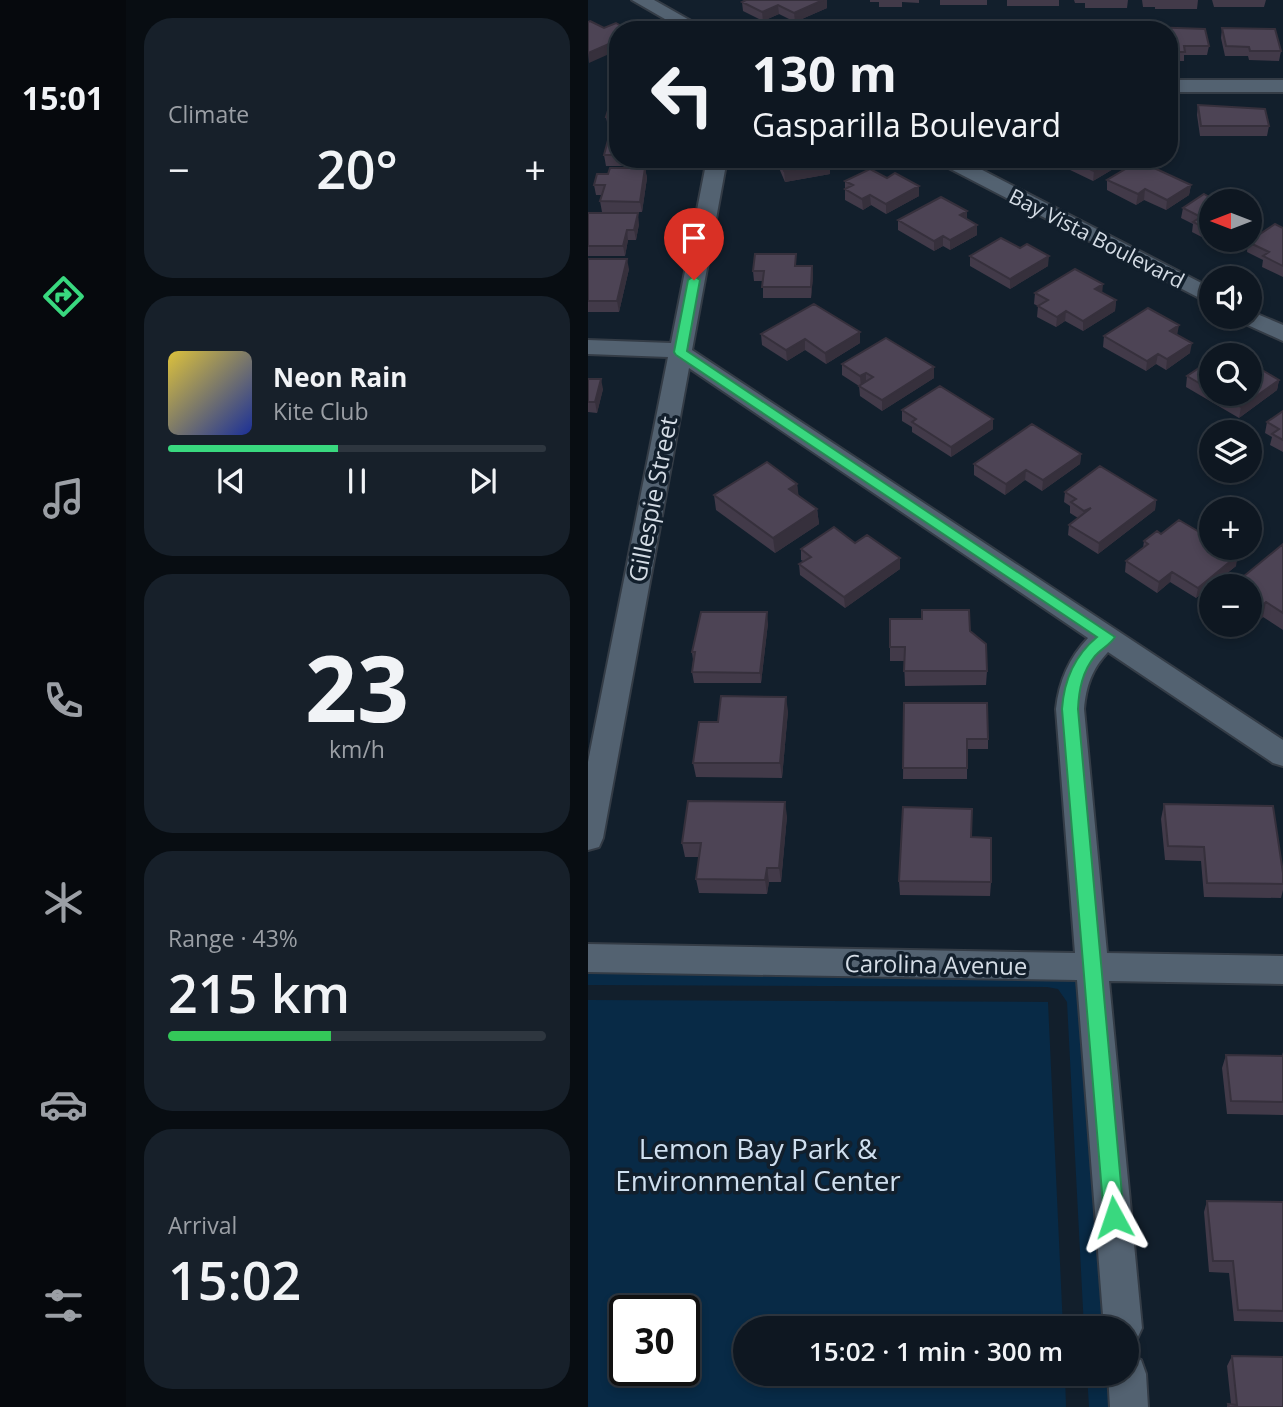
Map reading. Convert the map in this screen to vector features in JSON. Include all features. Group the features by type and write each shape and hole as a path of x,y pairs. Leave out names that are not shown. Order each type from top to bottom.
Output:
{"street":[{"path":"641,0 681,21"},
{"path":"1178,86 1283,86"},
{"name":"Gillespie Street","path":"588,838 715,168"},
{"name":"Bay Vista Boulevard","path":"963,168 1199,291"},
{"path":"1262,324 1283,334"},
{"path":"588,347 659,348 680,352 1283,755"},
{"path":"1107,637 1090,651 1079,667 1070,709 1122,1316"},
{"name":"Carolina Avenue","path":"588,958 1283,970"},
{"path":"1128,1386 1129,1407"}],"green space":[{"path":"588,951 1089,954 1113,1316 1083,1316 1067,1002 1058,989 588,985"},
{"name":"Lemon Bay Park & Environmental Center","path":"588,1000 1048,1002 1062,1316 733,1316 733,1386 1065,1386 1066,1407 588,1407"},
{"path":"1088,1386 1118,1386 1119,1407 1089,1407"}],"building":[{"path":"823,0 794,13 778,5 762,12 742,2"},
{"path":"588,22 604,28 609,26 609,44 588,53"},
{"path":"1178,28 1205,29 1209,46 1184,46 1185,52 1178,52"},
{"path":"1222,28 1275,29 1281,51 1250,51 1249,47 1226,46"},
{"path":"1198,105 1265,109 1269,126 1201,126"},
{"path":"609,136 609,155 604,155"},
{"path":"610,168 645,168 640,202 600,201 605,185 594,185 597,174 608,174"},
{"path":"783,168 804,168 784,171"},
{"path":"1127,168 1154,168 1191,185 1167,200 1145,189 1138,194 1107,180"},
{"path":"870,169 887,178 895,173 919,186 886,204 870,195 862,199 845,189 853,185 845,181"},
{"path":"941,197 967,211 960,215 977,225 950,240 943,236 934,241 898,220"},
{"path":"1199,197 1199,216 1183,208"},
{"path":"588,213 638,213 634,230 627,230 623,246 588,246"},
{"path":"1275,224 1283,228 1283,266 1263,256 1269,252 1262,249 1262,233"},
{"path":"1001,238 1020,248 1027,244 1049,256 1010,279 970,256"},
{"path":"755,254 796,254 795,266 812,266 811,287 762,287 764,271 753,271"},
{"path":"588,259 627,259 617,301 588,301"},
{"path":"1075,269 1103,284 1095,289 1116,300 1083,321 1066,311 1057,317 1038,306 1048,300 1035,293"},
{"path":"814,304 860,332 825,353 805,339 786,350 761,334"},
{"path":"1148,308 1179,325 1170,331 1192,343 1167,359 1158,354 1147,361 1104,336"},
{"path":"886,338 934,367 882,400 859,386 873,377 866,373 860,376 842,364"},
{"path":"1199,368 1199,383 1187,376"},
{"path":"1262,370 1279,380 1262,392"},
{"path":"588,379 601,379 595,402 588,402"},
{"path":"940,386 993,419 951,447 912,422 916,419 902,410"},
{"path":"1283,411 1283,440 1272,434 1279,429 1267,422"},
{"path":"1032,424 1081,454 1043,480 1026,470 1006,484 974,464"},
{"path":"767,462 797,484 789,489 817,509 773,538 714,495"},
{"path":"1100,466 1156,500 1099,543 1069,525 1091,508 1084,511 1071,502 1076,499 1065,492"},
{"path":"1179,520 1199,532 1199,560 1232,560 1215,574 1199,574 1198,588 1172,572 1159,582 1126,561 1148,544 1144,541 1157,531 1161,534"},
{"path":"834,527 855,543 867,535 900,558 844,597 799,564 811,557 801,549"},
{"path":"1283,544 1283,613 1266,602 1262,605 1262,574 1247,574"},
{"path":"922,610 969,610 970,631 986,644 987,671 904,671 905,647 890,647 890,619 922,619"},
{"path":"701,612 767,612 760,673 692,672 695,652 692,652"},
{"path":"721,696 786,697 780,763 693,763 699,722 718,722"},
{"path":"904,703 987,703 988,739 967,739 967,768 903,768"},
{"path":"688,801 785,802 779,868 767,868 765,880 696,879 701,843 682,843"},
{"path":"1164,804 1273,806 1283,884 1207,883 1204,847 1168,846"},
{"path":"903,807 972,809 971,837 991,838 991,882 899,881"},
{"path":"1226,1055 1283,1056 1283,1102 1231,1101"},
{"path":"1207,1201 1283,1202 1283,1311 1238,1310 1233,1261 1213,1261"},
{"path":"1232,1356 1283,1357 1283,1407 1229,1407 1228,1404 1237,1405"}],"route":[{"path":"694,280 680,352 1107,637 1090,651 1079,667 1070,709 1114,1217"}]}
